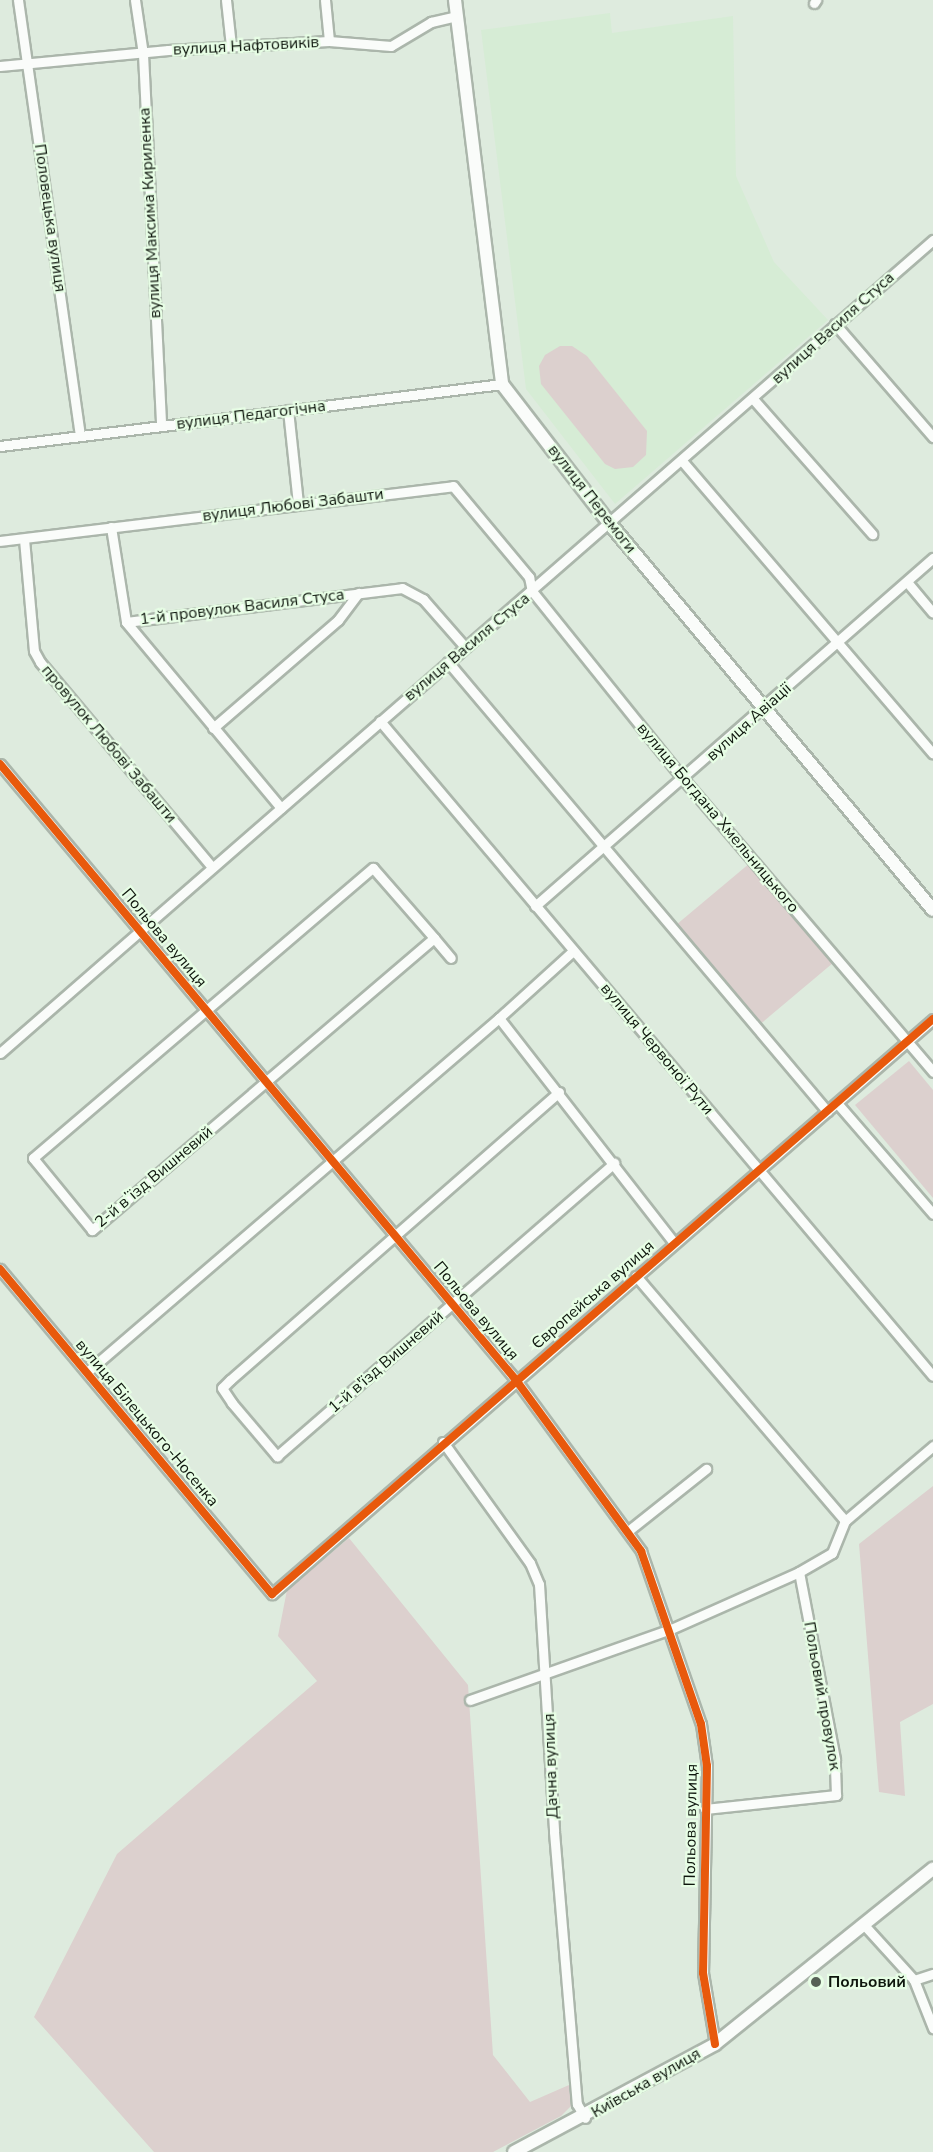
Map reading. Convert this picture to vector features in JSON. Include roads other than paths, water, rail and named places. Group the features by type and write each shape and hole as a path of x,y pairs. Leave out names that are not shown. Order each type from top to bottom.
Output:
{"street":[{"name":"Половецька вулиця","path":"18,0 80,436"},
{"name":"вулиця Максима Кириленка","path":"135,0 143,54 161,426"},
{"path":"226,0 231,46"},
{"path":"325,0 330,41"},
{"path":"455,0 502,384"},
{"name":"вулиця Нафтовиків","path":"0,66 231,46 330,41 391,46 431,22 456,16"},
{"name":"вулиця Василя Стуса","path":"0,1053 448,662 683,462 754,400 835,324 933,240"},
{"path":"835,324 933,437"},
{"name":"вулиця Педагогічна","path":"0,446 502,384"},
{"name":"вулиця Перемоги","path":"502,384 610,524 933,910"},
{"path":"754,400 872,534"},
{"path":"288,410 298,504"},
{"path":"683,462 933,754"},
{"name":"вулиця Любові Забашти","path":"0,541 453,486 529,577 532,591"},
{"name":"1-й провулок Василя Стуса","path":"111,528 126,622 281,808"},
{"name":"провулок Любові Забашти","path":"24,538 34,651 40,662 212,867"},
{"name":"вулиця Авіації","path":"535,906 684,780 933,558"},
{"path":"907,582 933,613"},
{"name":"1-й провулок Василя Стуса","path":"126,622 402,588 414,592 465,648"},
{"name":"вулиця Богдана Хмельницького","path":"532,591 684,780 933,1072"},
{"name":"1-й провулок Василя Стуса","path":"213,728 338,620 358,593"},
{"path":"448,662 827,1111"},
{"name":"вулиця Червоної Рути","path":"380,721 933,1376"},
{"name":"Польова вулиця","path":"0,764 335,1160 516,1380 628,1531 656,1585 701,1724 707,1766 703,1973 715,2044"},
{"path":"205,1008 373,868 451,958"},
{"path":"268,1082 434,938"},
{"path":"87,1371 335,1160 573,951"},
{"name":"2-й вʼїзд Вишневий","path":"205,1008 33,1158 92,1230 268,1082"},
{"path":"498,1018 559,1092 674,1243"},
{"name":"Європейська вулиця","path":"272,1594 933,1019"},
{"path":"396,1235 559,1092"},
{"path":"837,1103 933,1214"},
{"name":"1-й в'їзд Вишневий","path":"396,1235 222,1388 277,1456 614,1163"},
{"name":"вулиця Білецького-Носенка","path":"0,1269 272,1594"},
{"path":"636,1276 845,1521"},
{"name":"Дачна вулиця","path":"443,1443 535,1574 547,1675 554,1832 577,2104 585,2118"},
{"path":"470,1700 547,1675 671,1629 799,1572 832,1554 845,1521 933,1446"},
{"path":"628,1531 706,1469"},
{"name":"Польовий провулок","path":"705,1809 836,1795 835,1760 799,1572"},
{"name":"Київська вулиця","path":"514,2152 585,2118 715,2044 865,1926 933,1869"},
{"path":"865,1926 914,1980 933,2028"},
{"path":"914,1980 933,1974"}],"place":[{"name":"Польовий","path":"816,1982"}]}
